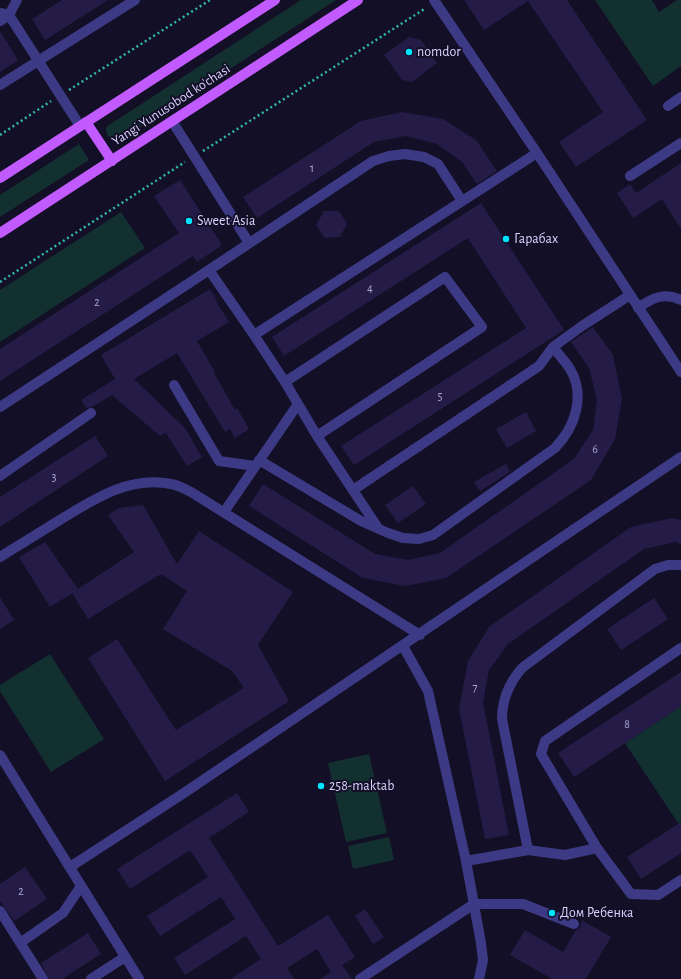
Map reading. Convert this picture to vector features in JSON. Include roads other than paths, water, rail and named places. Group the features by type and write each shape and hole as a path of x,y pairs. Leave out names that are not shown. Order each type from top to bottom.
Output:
{"main road":[{"path":"0,178 275,0"},
{"name":"Yangi Yunusobod ko'chasi","path":"0,233 358,0"},
{"path":"83,124 112,160"}],"street":[{"path":"0,21 17,0"},
{"path":"0,85 134,0"},
{"path":"435,1 537,152 681,372"},
{"path":"5,14 83,124"},
{"path":"668,106 681,97"},
{"path":"172,121 249,244"},
{"path":"630,176 681,143"},
{"path":"254,335 537,152"},
{"path":"0,406 249,244 373,161 389,156 405,154 424,157 438,164 462,201"},
{"path":"209,270 285,382 317,436 378,528"},
{"path":"285,382 445,278 482,327 317,436"},
{"path":"353,490 539,366 553,347 630,295"},
{"path":"638,308 651,299 658,297 672,297 681,300"},
{"path":"174,385 219,461 257,463 361,521 403,538 419,539 433,534 555,448 564,438 575,417 577,392 576,383 570,370 553,347"},
{"path":"224,512 298,404"},
{"path":"0,476 91,413"},
{"path":"70,867 184,794 420,635 681,456"},
{"path":"0,557 100,496 126,486 154,482 172,484 191,492 224,512 420,635"},
{"path":"528,850 502,719 502,707 512,680 522,668 655,569 668,565 681,565"},
{"path":"403,646 428,691 466,861 481,943 482,960 479,979"},
{"path":"681,648 545,741 541,754 597,848 631,894 658,895 681,880"},
{"path":"0,755 139,979"},
{"path":"466,861 528,850 565,855 597,848"},
{"path":"20,943 63,913 81,886"},
{"path":"360,978 474,904 523,904 574,924"},
{"path":"0,912 43,979"},
{"path":"91,979 125,957"}],"place":[{"name":"nomdor","path":"409,52"},
{"name":"Sweet Asia","path":"189,221"},
{"name":"Гарабах","path":"506,239"},
{"name":"258-maktab","path":"321,786"},
{"name":"Дом Ребенка","path":"552,913"}]}
